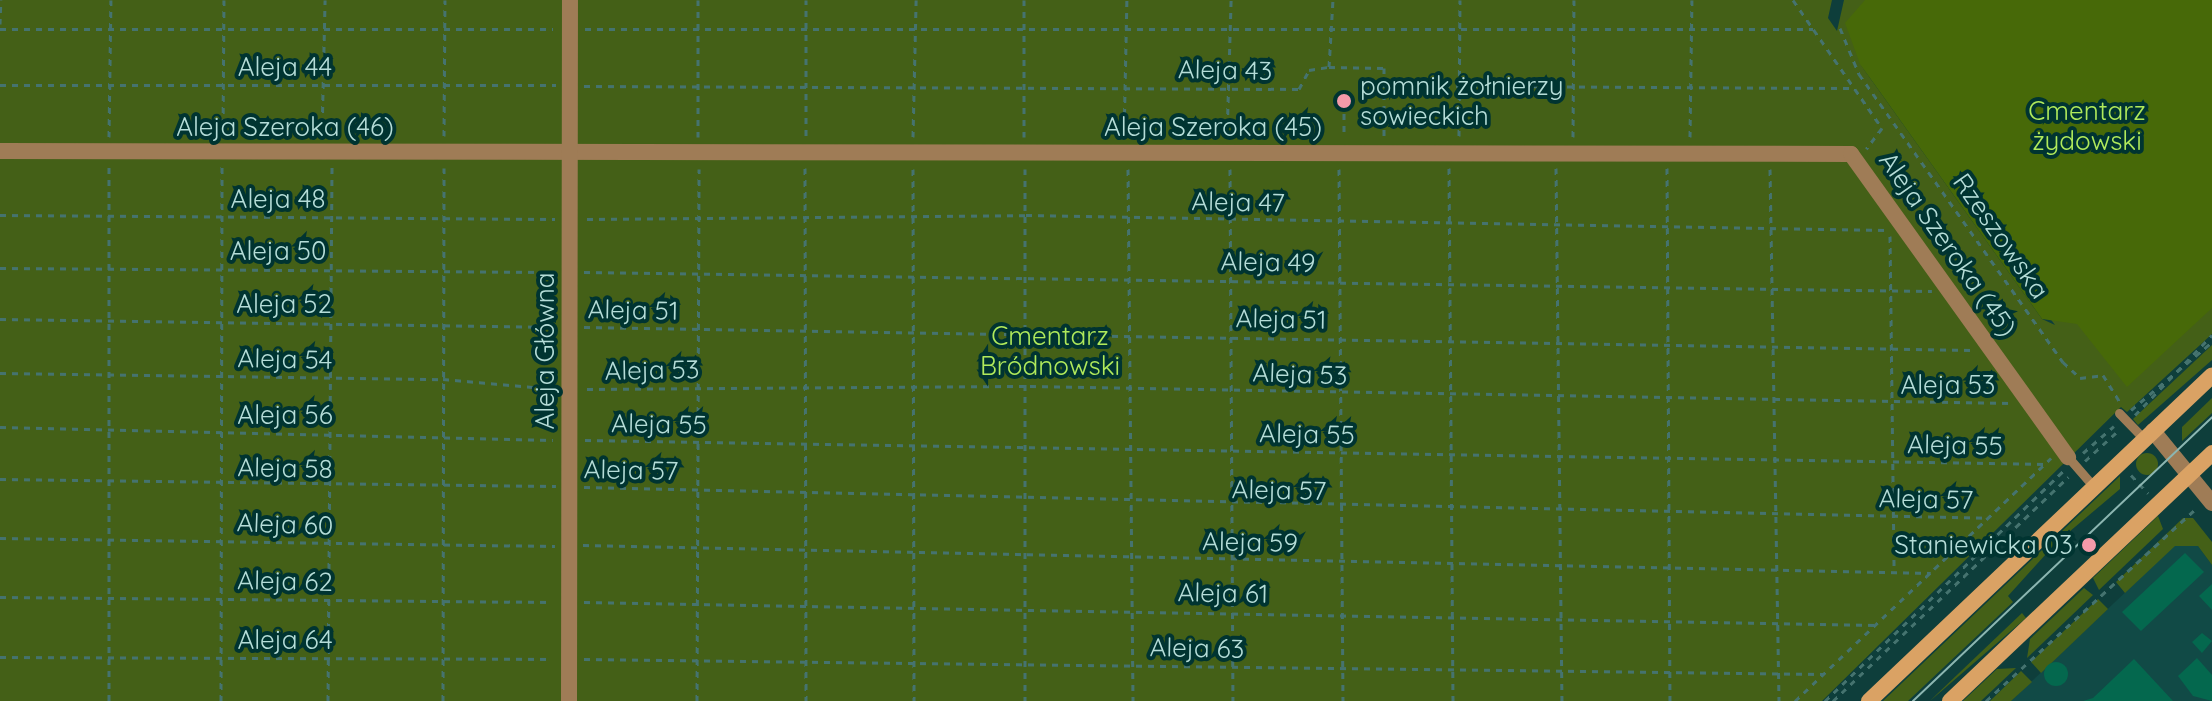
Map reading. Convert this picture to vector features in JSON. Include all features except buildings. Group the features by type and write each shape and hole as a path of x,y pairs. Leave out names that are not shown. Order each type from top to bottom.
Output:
{"main road":[{"path":"1869,701 2212,375"},
{"path":"1950,701 2212,453"}],"street":[{"name":"Aleja Główna","path":"569,701 569,326 562,219 577,150 570,86 570,0"},
{"name":"Aleja Szeroka (45)","path":"577,150 1851,154 1898,230 1951,292 2070,459"},
{"name":"Aleja Szeroka (46)","path":"0,151 577,150"},
{"path":"2148,435 2210,500"}],"lane":[{"path":"2124,417 2148,435"},
{"path":"2070,459 2094,487"}],"path":[{"path":"0,24 1,0"},
{"path":"109,701 112,598 108,320 111,0"},
{"path":"221,701 224,0"},
{"path":"325,0 323,84 332,217 328,701"},
{"path":"443,701 445,0"},
{"path":"697,701 698,0"},
{"path":"806,0 803,492 806,701"},
{"path":"914,701 913,151 916,0"},
{"path":"1024,0 1030,386 1024,555 1025,701"},
{"path":"1127,0 1122,86 1124,151 1131,218 1133,701"},
{"path":"1231,0 1226,151 1233,280 1233,701"},
{"path":"1333,0 1329,67 1384,68 1384,152"},
{"path":"1453,701 1449,226 1459,86 1460,0"},
{"path":"1562,701 1557,227 1573,89 1574,0"},
{"path":"1690,153 1692,0"},
{"path":"1793,0 1882,128 1878,141 1851,154"},
{"name":"Rzeszowska","path":"1840,28 1859,74 2063,362 2080,378 2103,375 2124,417"},
{"path":"0,29 1331,30 1574,34 1813,29"},
{"name":"Aleja 43","path":"570,86 914,84 1299,89 1309,70 1329,67"},
{"path":"1384,82 1573,89 1853,88"},
{"name":"Aleja 44","path":"0,85 570,86"},
{"path":"1343,701 1340,221 1344,101"},
{"path":"1667,153 1670,701"},
{"path":"1770,153 1779,701"},
{"name":"Aleja 48","path":"0,215 562,219"},
{"name":"Aleja 47","path":"562,219 1026,215 1449,226 1898,230"},
{"path":"1894,572 1891,291 1898,230"},
{"name":"Aleja 50","path":"0,268 555,272"},
{"name":"Aleja 49","path":"585,272 1668,285 1951,292"},
{"name":"Aleja 52","path":"0,319 569,326"},
{"name":"Aleja 51","path":"569,326 1450,339 1993,351"},
{"path":"2166,382 2212,335"},
{"path":"1825,701 2070,459 2212,342"},
{"name":"Aleja 54","path":"0,373 443,379 569,389"},
{"name":"Aleja 53","path":"569,389 1030,386 1340,394 2031,403"},
{"path":"1795,701 2045,464 2070,459 2103,445 2124,417"},
{"name":"Aleja 56","path":"0,427 569,440"},
{"name":"Aleja 55","path":"569,440 1026,445 2045,464"},
{"path":"2103,445 2110,453"},
{"path":"1833,701 2070,459"},
{"path":"2127,470 2148,493"},
{"name":"Aleja 58","path":"0,479 443,489 569,486"},
{"path":"2129,484 2134,479"},
{"name":"Aleja 57","path":"569,486 1025,497 1234,507 1988,518"},
{"path":"1986,701 2210,500"},
{"name":"Aleja 60","path":"0,538 569,547"},
{"name":"Aleja 59","path":"569,547 803,546 1024,555 1561,568 1931,573"},
{"name":"Aleja 62","path":"0,597 569,602"},
{"name":"Aleja 61","path":"569,602 1235,611 1876,625"},
{"name":"Aleja 64","path":"0,657 569,659"},
{"name":"Aleja 63","path":"569,659 696,658 805,662 1824,674"}],"shaded area":[{"path":"2175,545 2198,546 2212,565 2212,701 2011,701"}],"green space":[{"name":"Cmentarz Bródnowski","path":"0,0 1832,0 1828,18 1837,31 1844,0 2212,0 2212,334 2127,412 2121,407 1822,701 0,701","holes":["1860,64 2055,325 2042,319"]},
{"name":"Cmentarz żydowski","path":"1865,0 2212,0 2212,308 2127,387 2077,324 2042,319 1860,64 1845,23"},
{"path":"2212,345 2212,360 2138,425 2133,419"},
{"path":"2212,398 2212,413 2182,441 2182,427"},
{"path":"2147,453 2155,456 2158,464 2155,472 2147,475 2139,472 2136,464 2139,456"},
{"path":"2120,476 2120,489 2056,543 2008,596 2013,602 1908,701 1883,701"},
{"path":"2158,516 2163,529 2099,590 2093,578"},
{"path":"2183,518 2193,518 2212,542 2212,565 2198,546 2175,546 2125,593 2116,582"},
{"path":"2084,588 2093,595 2027,658 2030,639"},
{"path":"2098,599 2108,609 2041,673 2031,662"},
{"path":"2022,613 2026,618 1930,701 1937,694"},
{"path":"2016,668 1981,701 1963,701 1997,669"},
{"path":"2021,671 2032,682 2011,701 1990,701"}],"tram line":[{"path":"1913,701 2212,417"}],"place":[{"name":"pomnik żołnierzy sowieckich","path":"1344,101"},
{"name":"Staniewicka 03","path":"2089,545"}]}
